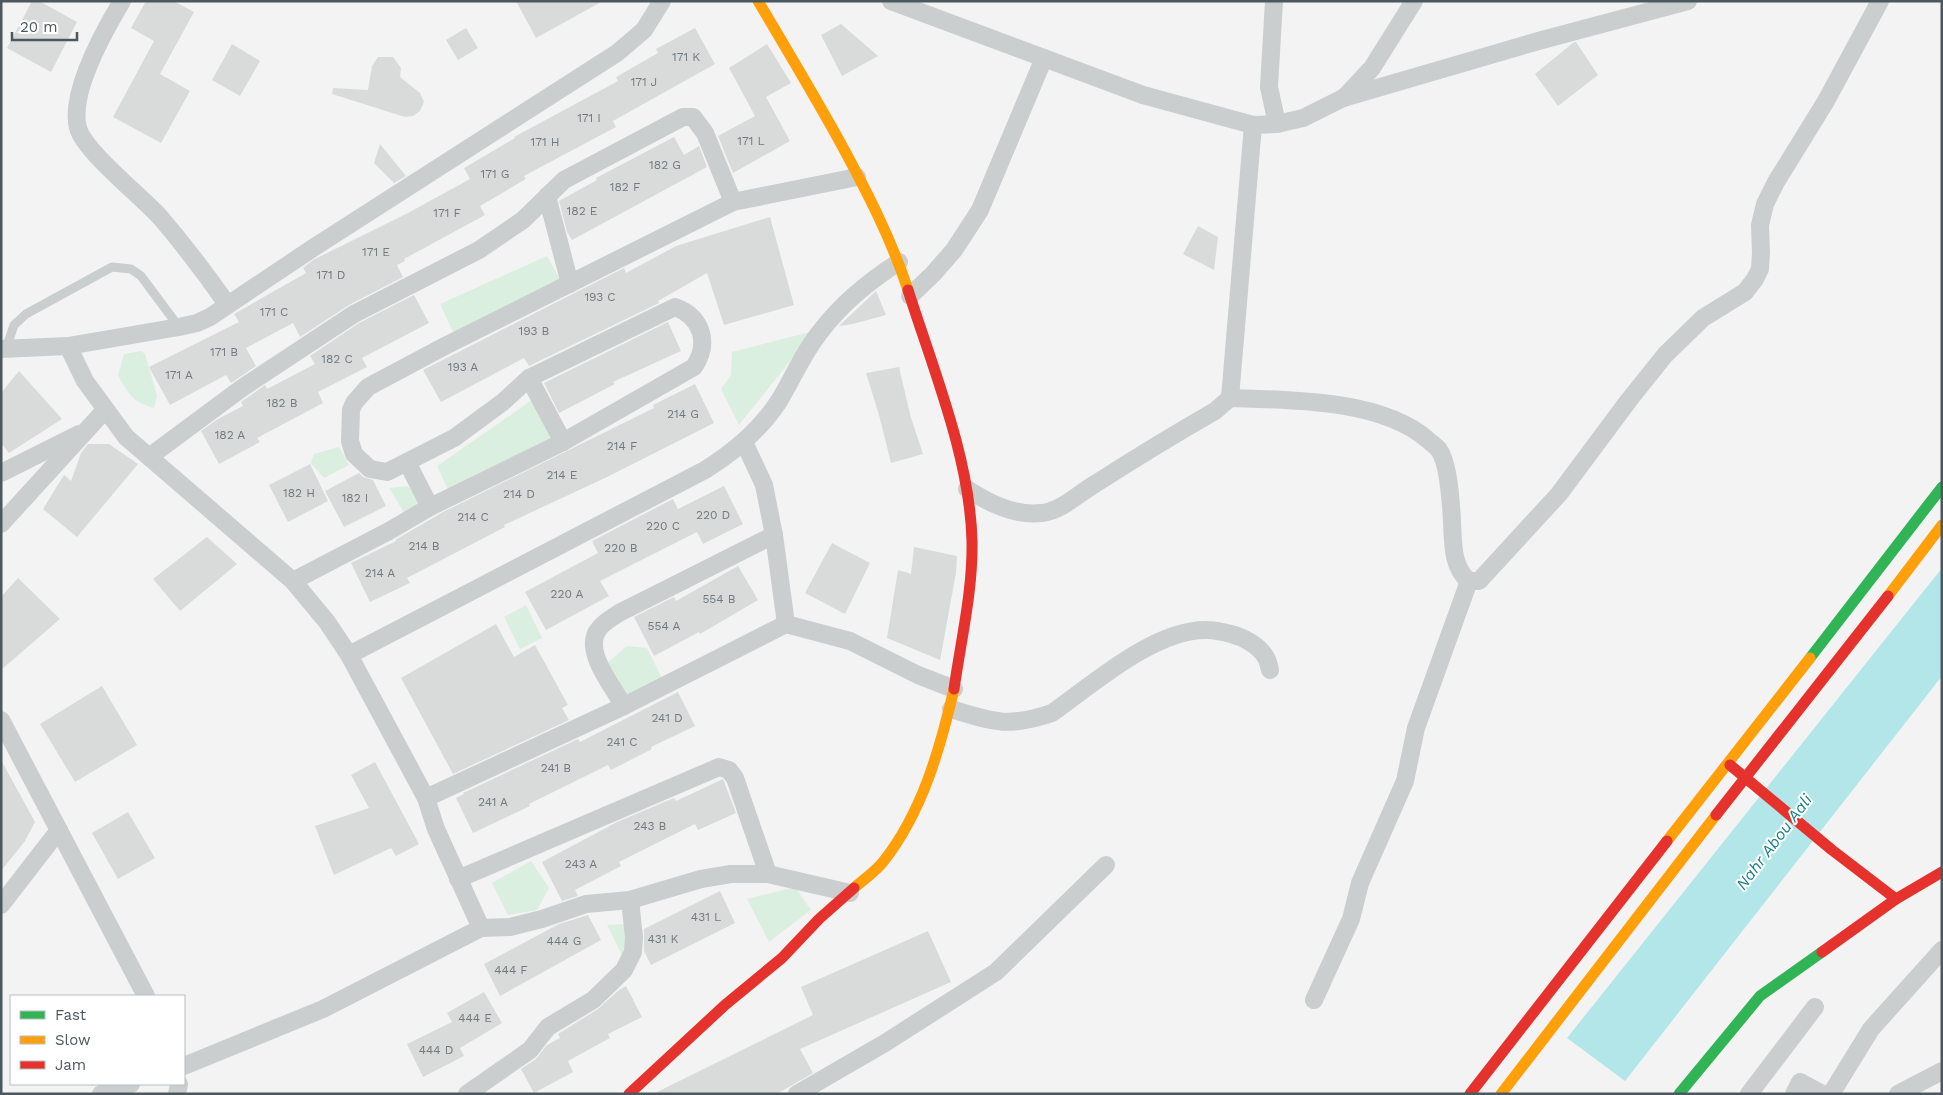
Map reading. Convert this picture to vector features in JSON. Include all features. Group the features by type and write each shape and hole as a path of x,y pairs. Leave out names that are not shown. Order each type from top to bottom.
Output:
{"main road":[{"path":"629,1094 725,1006 782,958 819,919 882,863 912,817 940,747 951,709 969,591 972,541 967,489 960,452 899,262 884,228 800,70 758,1"},
{"path":"1470,1094 1829,635 1942,487"},
{"path":"1501,1094 1942,525"},
{"path":"1727,763 1832,850 1896,899"},
{"path":"1679,1094 1760,996 1896,899 1942,872"}],"street":[{"path":"122,1 108,24 88,67 77,108 78,128 84,141 158,216 196,260 227,304"},
{"path":"4,349 68,346 179,327 197,323 210,317 227,304 617,52 644,30 662,1"},
{"path":"890,1 909,4 1143,95 1253,125 1277,124 1303,118 1343,98 1542,40 1688,1"},
{"path":"1274,1 1269,87 1277,124"},
{"path":"967,489 987,502 1002,508 1021,512 1042,513 1060,507 1092,485 1215,411 1230,398 1285,400 1344,407 1382,414 1417,431 1439,450 1446,472 1451,501 1455,557 1463,576 1469,581 1479,581 1559,494 1665,355 1703,318 1745,292 1755,279 1760,269 1760,225 1765,204 1776,182 1826,101 1880,1"},
{"path":"1343,98 1372,68 1412,2"},
{"path":"910,296 954,250 980,210 1044,58"},
{"path":"149,456 250,383 354,314 479,250 523,220 564,180 683,117 693,117 705,133 733,202"},
{"path":"1230,398 1253,125"},
{"path":"293,581 389,531 430,507 563,442 694,366 699,359 703,337 699,326 685,310 675,307 529,378 503,402 454,438 387,472 370,469 354,454 350,441 351,410 368,387 733,202 857,177"},
{"path":"547,196 570,284"},
{"path":"349,655 726,458 763,422 779,401 804,354 836,312 863,288 899,262"},
{"path":"68,346 85,381 126,437 293,581 327,622 349,655 426,798 436,829 481,928"},
{"path":"529,378 563,442"},
{"path":"1,524 105,410"},
{"path":"1,473 88,429"},
{"path":"744,442 764,485 774,535 786,624"},
{"path":"407,462 430,507"},
{"path":"624,706 596,660 593,648 594,638 598,630 619,613 774,535"},
{"path":"1314,1000 1351,918 1360,883 1405,781 1416,728 1469,581"},
{"path":"426,798 624,706 786,624 850,641 918,675 954,689"},
{"path":"951,709 1003,723 1038,718 1052,713 1131,657 1156,643 1170,637 1194,631 1208,630 1240,636 1266,656 1270,670"},
{"path":"1,720 145,995"},
{"path":"458,879 719,767 729,770 735,778 768,874"},
{"path":"1,906 59,830"},
{"path":"796,1094 885,1043 996,972 1106,865"},
{"path":"185,1066 323,1009 481,928 510,928 586,904 630,900 701,879 731,874 768,874 850,893"},
{"path":"467,1094 530,1050 548,1027 593,1000 624,970 633,952 634,938 630,900"},
{"path":"1831,1094 1871,1029 1942,950"},
{"path":"1749,1094 1815,1007"},
{"path":"1898,1094 1939,1077"},
{"path":"1794,1094 1800,1082 1822,1094"},
{"path":"100,1094 128,1085"}],"lane":[{"path":"4,349 14,325 26,314 112,267 131,269 141,276 179,327"}],"green space":[{"path":"547,256 561,281 454,334 440,304"},
{"path":"814,331 739,425 721,389 731,375 732,352"},
{"path":"141,351 145,354 157,396 154,408 136,400 118,375 124,354"},
{"path":"532,400 553,443 450,494 437,466"},
{"path":"339,447 349,465 324,478 311,463 314,454"},
{"path":"407,486 420,496 421,509 408,519 389,488"},
{"path":"526,605 542,638 520,649 504,617"},
{"path":"627,646 647,648 664,682 626,701 606,664"},
{"path":"531,861 549,888 537,910 508,915 492,883"},
{"path":"795,887 811,910 769,942 747,899"},
{"path":"625,924 630,941 622,955 607,925"}],"water":[{"name":"Nahr Abou Aali","path":"1942,568 1942,676 1625,1081 1567,1038"}],"building":[{"path":"32,1 39,1 77,22 51,72 7,48"},
{"path":"146,1 174,1 194,12 160,74 190,91 161,143 113,117 154,41 131,28"},
{"path":"516,1 603,1 536,38"},
{"path":"841,24 878,56 842,76 821,35"},
{"path":"466,28 478,48 458,60 446,40"},
{"path":"695,28 715,64 613,121 616,127 524,176 526,179 480,206 485,215 404,259 405,261 397,265 403,277 349,305 300,337 293,323 246,348 256,366 231,383 226,375 170,405 149,367 239,322 234,314 306,273 303,268 313,260 408,213 470,179 464,168 514,137 618,81 616,77 658,53 656,49"},
{"path":"1576,42 1598,75 1558,106 1535,74"},
{"path":"232,44 260,61 240,96 212,80"},
{"path":"767,44 791,83 766,97 790,141 733,173 718,136 755,116 729,68"},
{"path":"378,57 393,57 401,68 400,77 420,93 424,102 420,111 413,116 405,117 332,94 333,88 368,90 372,66"},
{"path":"674,137 684,155 699,146 707,167 572,240 567,232 559,201 597,180 596,178"},
{"path":"380,144 406,176 394,183 374,163"},
{"path":"770,217 794,305 724,325 707,273 658,301 659,303 529,366 524,358 441,402 423,370 624,268 626,273 676,246"},
{"path":"1198,226 1218,237 1214,270 1183,254"},
{"path":"876,291 886,315 839,326"},
{"path":"414,295 429,323 362,358 367,367 318,392 323,403 257,438 260,442 219,464 201,431 218,419 243,406 241,402 265,385 267,389 315,364 310,356 359,323"},
{"path":"668,322 681,351 613,382 615,384 559,413 544,383"},
{"path":"899,367 911,418 923,454 891,463 866,373"},
{"path":"19,371 62,419 9,453 1,443 1,393"},
{"path":"695,384 714,423 605,478 504,525 505,527 407,578 410,583 370,602 351,563 396,541 443,512 654,408 653,405"},
{"path":"88,444 109,444 138,464 77,537 43,509 64,475 71,481 81,453"},
{"path":"310,464 328,501 288,522 269,485"},
{"path":"359,473 363,477 373,480 386,506 344,527 325,491"},
{"path":"724,486 743,524 703,544 697,532 600,581 609,596 546,630 525,592 598,553 592,541 673,499 678,509"},
{"path":"207,537 237,564 180,611 153,579"},
{"path":"832,543 870,563 845,614 805,593"},
{"path":"914,547 957,556 956,573 940,660 887,638 898,570 911,574"},
{"path":"738,566 758,600 700,634 699,632 654,656 634,617 674,597 676,601"},
{"path":"18,578 60,619 1,670 1,597"},
{"path":"496,624 514,657 535,645 568,705 562,708 569,720 453,774 401,678"},
{"path":"102,686 137,745 75,782 40,724"},
{"path":"678,692 695,726 651,747 652,749 611,770 608,765 529,804 530,806 473,833 456,798 463,793 578,739 580,742"},
{"path":"1,760 35,822 25,841 1,871"},
{"path":"375,762 419,844 396,856 391,848 334,875 315,826 369,808 351,775"},
{"path":"723,779 736,813 698,830 695,824 619,862 621,866 575,890 578,896 562,901 542,862 617,822 674,798 676,801"},
{"path":"128,812 155,858 118,879 92,833"},
{"path":"720,891 735,923 651,965 644,951 644,929"},
{"path":"588,915 601,940 500,996 484,964 559,924"},
{"path":"928,931 951,982 800,1049 813,1073 776,1094 653,1094 813,1015 801,987"},
{"path":"626,986 642,1017 608,1034 610,1038 568,1061 573,1072 534,1093 521,1069 536,1059 547,1045 560,1038 558,1034 598,1009"},
{"path":"484,992 502,1023 460,1048 464,1056 423,1077 407,1044 452,1022 447,1013"}],"traffic: fast":[{"path":"1810,658 1942,487"},
{"path":"1679,1094 1760,996 1822,952"}],"traffic: slow":[{"path":"758,1 859,178 886,233 908,290"},
{"path":"1888,596 1942,525"},
{"path":"1667,841 1810,658"},
{"path":"854,888 873,873 883,862 909,823 936,757 954,689"},
{"path":"1501,1094 1716,815"}],"traffic: jam":[{"path":"908,290 949,414 965,478 970,510 972,541 971,578 954,689"},
{"path":"1716,815 1888,596"},
{"path":"1730,765 1832,850 1896,899"},
{"path":"1470,1094 1667,841"},
{"path":"1822,952 1896,899 1942,872"},
{"path":"629,1094 725,1005 782,958 819,919 854,888"}]}
